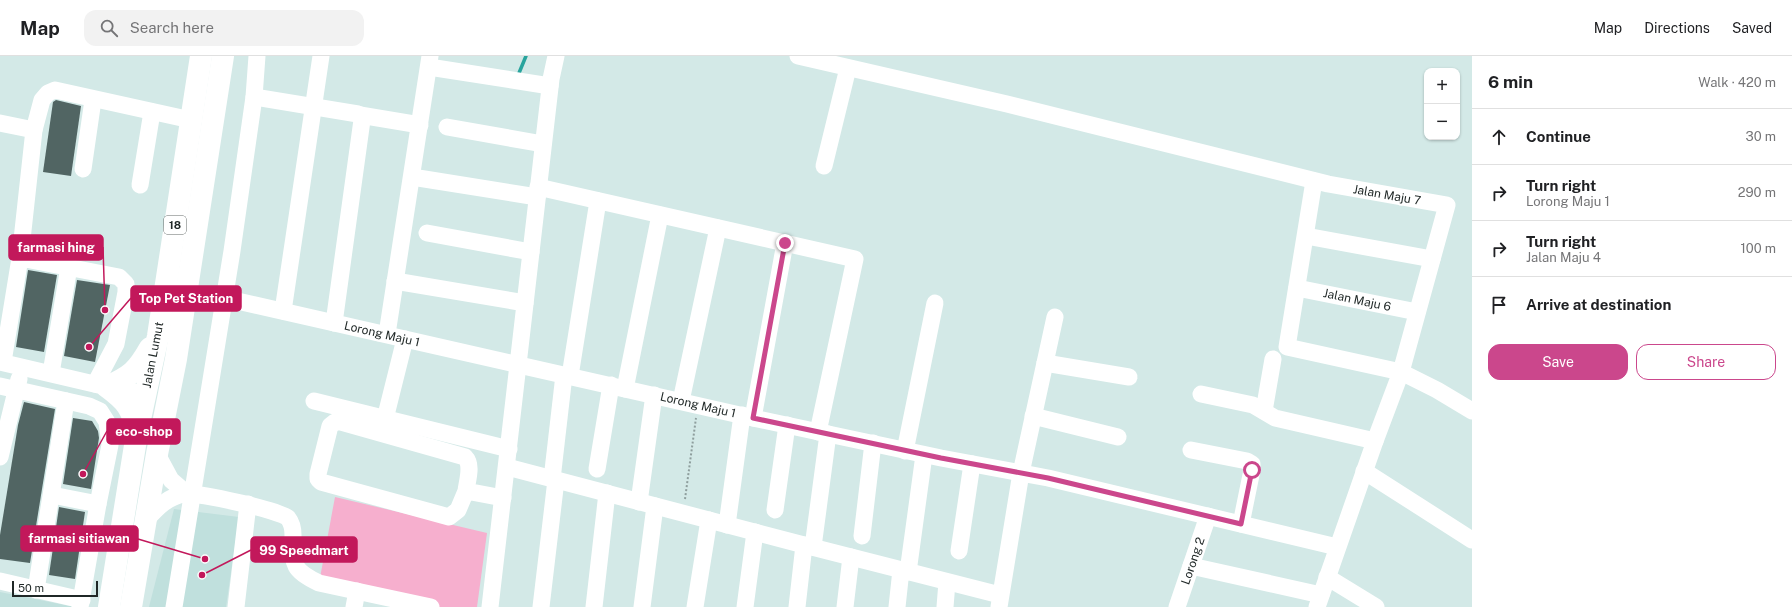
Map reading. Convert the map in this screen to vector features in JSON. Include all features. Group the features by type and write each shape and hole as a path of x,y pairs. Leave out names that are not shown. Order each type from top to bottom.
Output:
{"main road":[{"name":"Jalan Lumut","path":"131,607 159,445 176,359 223,56"},
{"name":"Jalan Lumut","path":"109,607 137,433 158,336 199,58"},
{"path":"101,385 131,375 138,368 158,336"},
{"path":"159,445 160,422 155,406 145,394 152,391 163,382 176,359"},
{"path":"101,385 129,406 134,417 137,433"},
{"path":"126,607 133,595 136,580"}],"street":[{"path":"174,607 189,494 224,298 254,97 257,56"},
{"path":"283,311 321,56"},
{"path":"490,607 504,498 543,144 550,86 556,56"},
{"name":"Jalan Maju 7","path":"798,56 1007,104 1321,183 1447,205 1432,259"},
{"path":"387,334 430,62 550,86"},
{"path":"824,166 848,68"},
{"path":"145,394 1,362 20,258 34,130 42,100 48,93 55,90 93,100 191,120"},
{"path":"254,97 420,125"},
{"path":"82,169 93,100"},
{"path":"140,185 152,112"},
{"path":"334,323 362,120 360,116"},
{"path":"0,123 34,130"},
{"path":"447,127 543,144"},
{"path":"412,177 538,192 598,201 855,259 823,433 808,546 797,607"},
{"path":"1321,183 1306,236 1287,347 1401,372 1437,390 1472,411"},
{"path":"541,607 554,479 567,376 598,201"},
{"path":"596,469 618,387 660,215"},
{"path":"690,403 718,228"},
{"path":"426,233 531,252"},
{"path":"1191,566 1319,601 1364,471 1401,372 1432,259 1306,236"},
{"path":"727,525 785,243"},
{"path":"20,258 119,277 126,284 126,292 116,344 101,385"},
{"path":"51,373 69,267"},
{"path":"395,281 525,303"},
{"name":"Jalan Maju 6","path":"1297,288 1417,312"},
{"name":"Lorong Maju 1","path":"224,298 748,417 873,444 1020,473 1337,547"},
{"path":"905,450 935,303"},
{"path":"507,467 947,582 999,601 1020,473 1055,317"},
{"path":"385,419 405,339"},
{"path":"1264,411 1273,359"},
{"path":"1045,363 1129,377"},
{"path":"0,453 22,367"},
{"path":"0,386 89,406 100,411 107,422 110,444 81,603 0,581"},
{"path":"1201,394 1253,405 1275,418 1375,441"},
{"path":"642,607 654,395"},
{"path":"36,590 66,401"},
{"path":"314,401 509,449"},
{"path":"1033,416 1118,437"},
{"path":"335,422 341,422 465,457 468,460 469,468 466,491 458,510 449,517 321,482 318,479 318,474 330,426 335,422"},
{"path":"775,510 787,425"},
{"path":"862,536 873,444"},
{"path":"159,445 171,480 189,494"},
{"path":"1190,450 1246,461 1252,464 1241,524"},
{"path":"897,607 924,454"},
{"path":"959,551 972,464"},
{"path":"1364,471 1472,540"},
{"path":"466,491 504,498"},
{"path":"594,607 607,493"},
{"path":"146,520 165,501 189,494 248,504 288,516 292,525 294,560 303,576 356,599 431,607"},
{"path":"52,495 98,504"},
{"path":"236,607 248,504"},
{"name":"Lorong 2","path":"1181,606 1191,566 1208,516"},
{"path":"695,607 709,520"},
{"path":"745,607 755,532"},
{"path":"845,607 851,557"},
{"path":"1327,577 1376,607"},
{"path":"945,607 947,582"}],"path":[{"path":"683,514 690,403"}],"shaded area":[{"path":"335,497 487,533 477,607 431,607 319,583"},
{"path":"174,509 239,517 226,607 149,607"},
{"path":"0,592 75,607 0,607"}],"building":[{"path":"56,100 81,106 71,176 43,172 53,102"},
{"path":"28,270 57,275 44,352 16,347"},
{"path":"77,280 110,285 95,362 64,356"},
{"path":"24,402 55,409 30,563 0,559 0,535 18,425"},
{"path":"73,418 92,421 98,431 99,438 91,489 63,484"},
{"path":"59,507 85,512 75,579 49,575"}],"waterway":[{"path":"519,73 526,56"}],"place":[{"name":"farmasi hing","path":"105,310"},
{"name":"Top Pet Station","path":"89,347"},
{"name":"eco-shop","path":"83,474"},
{"name":"farmasi sitiawan","path":"205,559"},
{"name":"99 Speedmart","path":"202,575"}],"route":[{"path":"785,243 753,418 941,458 1048,478 1241,524 1252,470"}]}
